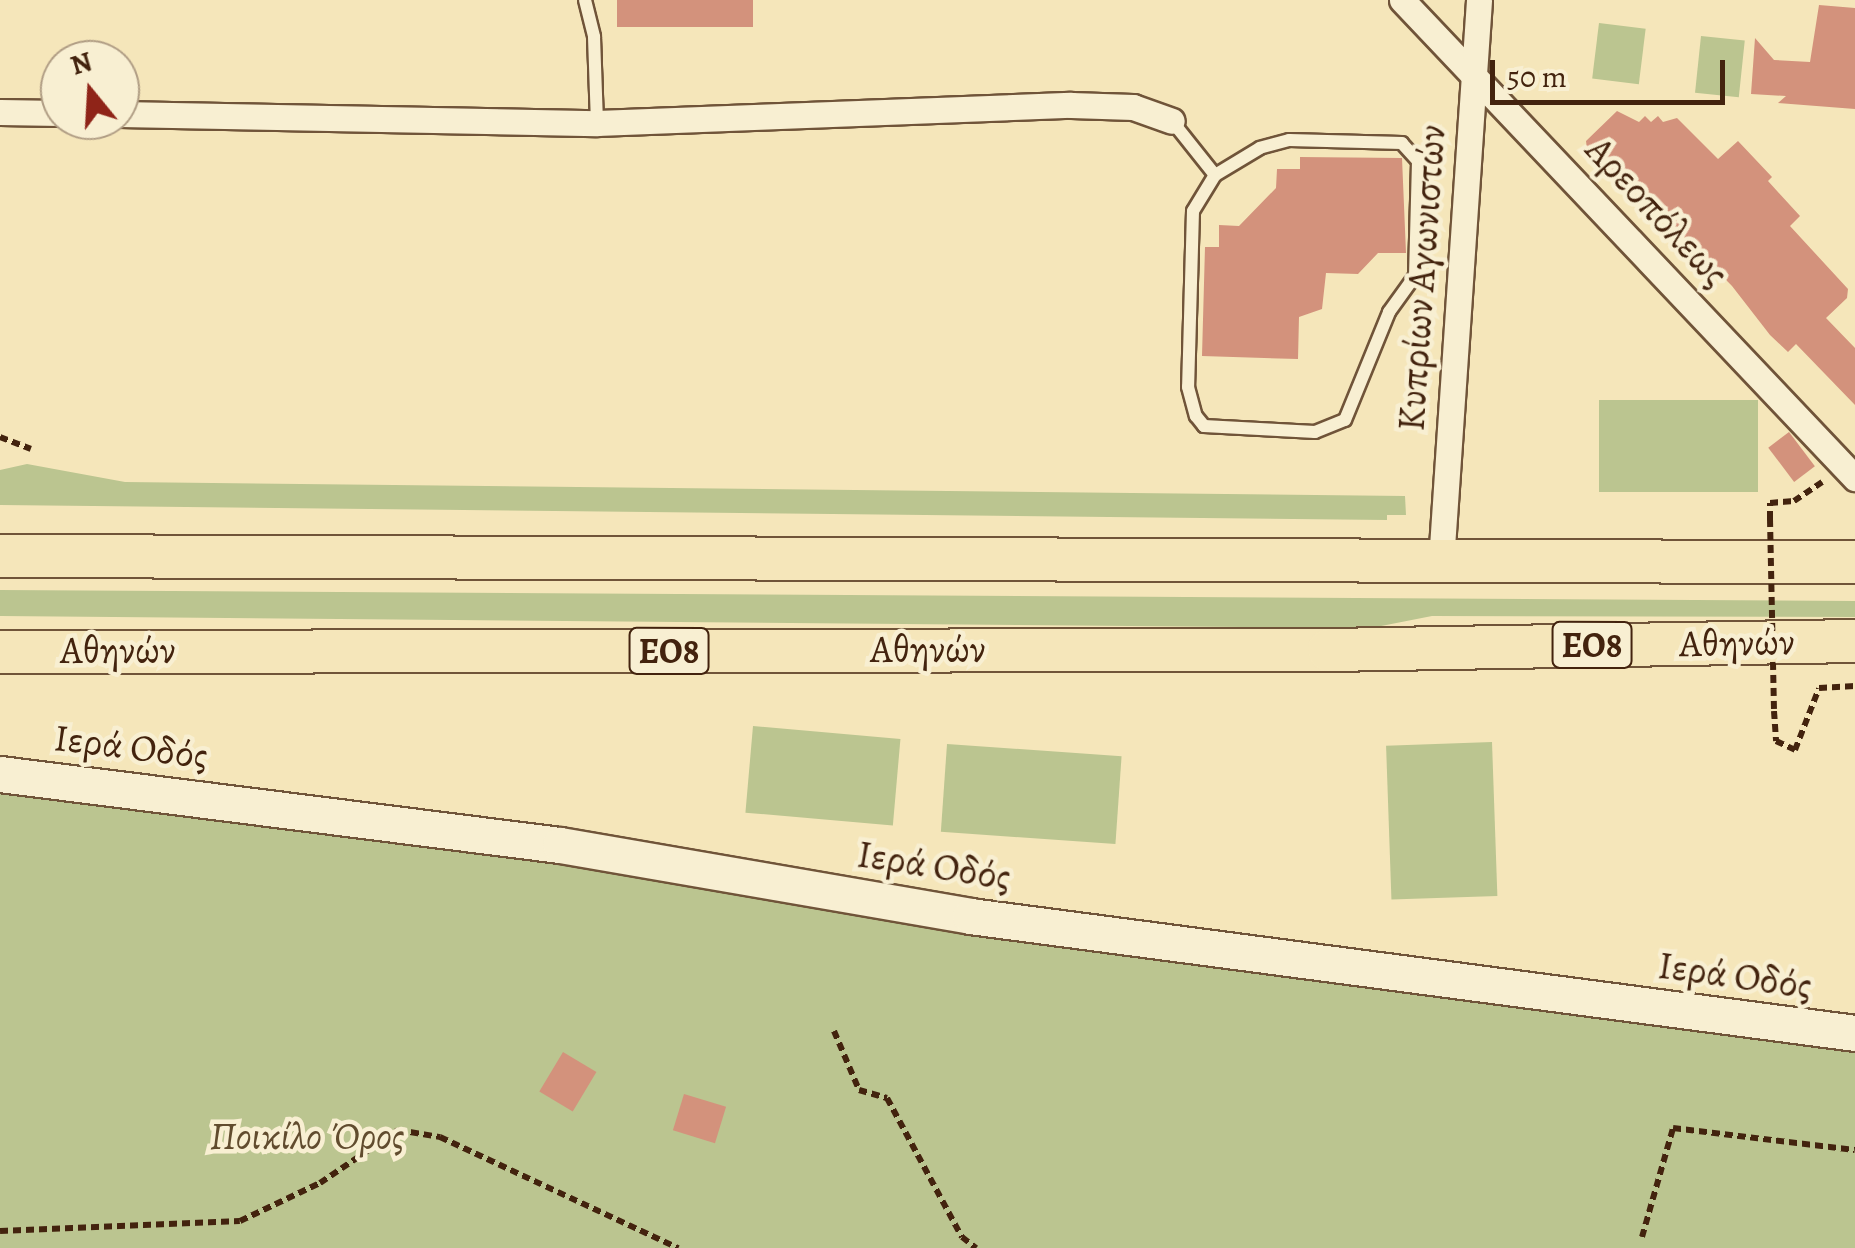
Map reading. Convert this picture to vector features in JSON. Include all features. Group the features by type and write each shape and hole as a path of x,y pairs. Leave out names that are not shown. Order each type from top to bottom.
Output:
{"highway":[{"name":"ΕΟ8","path":"0,556 1855,562"},
{"name":"Αθηνών","path":"0,652 1329,650 1855,641"}],"main road":[{"name":"Ιερά Οδός","path":"0,774 560,845 970,916 1855,1033"}],"street":[{"name":"Αρεοπόλεως","path":"1402,0 1848,470"},
{"name":"Κυπρίων Αγωνιστών","path":"1441,562 1478,0"},
{"path":"140,114 597,122 1071,105 1133,108 1172,121"},
{"path":"0,112 40,113"}],"lane":[{"path":"585,0 594,37 597,122"},
{"path":"1172,121 1215,175"},
{"path":"1288,140 1402,142 1418,161 1415,276 1389,312 1346,420 1315,432 1204,426 1196,416 1188,388 1194,211 1215,175 1260,148 1288,140"}],"path":[{"path":"0,437 31,449"},
{"path":"1848,470 1794,501 1770,503 1776,741 1795,750 1819,688 1855,686"},
{"path":"834,1032 859,1090 887,1098 962,1237 976,1248"},
{"path":"1642,1237 1673,1128 1855,1150"},
{"path":"0,1231 240,1221 320,1183 398,1130 440,1137 678,1248"}],"green space":[{"path":"1599,23 1646,29 1639,84 1592,79"},
{"path":"1701,36 1745,41 1739,97 1695,93"},
{"path":"1599,400 1758,400 1758,492 1599,492"},
{"path":"27,464 125,482 1405,496 1406,515 1387,515 1387,520 0,505 0,470"},
{"path":"0,590 1855,601 1855,617 1432,616 1371,628 0,616"},
{"path":"753,726 900,739 893,826 745,813"},
{"path":"1492,742 1497,896 1391,900 1386,746"},
{"path":"947,744 1122,756 1115,844 941,832"},
{"name":"Ποικίλο Όρος","path":"0,774 1855,1033 1855,1248 0,1248"}],"building":[{"path":"617,0 753,0 753,27 617,27"},
{"path":"1819,5 1855,8 1855,109 1778,103 1786,96 1751,94 1755,38 1774,60 1810,62"},
{"path":"1617,111 1639,122 1645,116 1651,122 1658,116 1663,122 1677,118 1718,159 1738,141 1772,177 1768,181 1800,216 1790,226 1848,289 1847,298 1826,318 1855,348 1855,405 1796,344 1788,352 1770,335 1732,286 1621,173 1616,179 1587,149 1586,141"},
{"path":"1300,157 1402,158 1406,253 1378,253 1358,274 1326,273 1322,309 1299,317 1298,359 1202,356 1205,247 1219,247 1219,225 1239,226 1276,188 1277,169 1300,169"},
{"path":"1789,432 1815,466 1794,482 1768,448"},
{"path":"563,1052 596,1072 573,1112 539,1091"},
{"path":"684,1094 726,1107 715,1143 673,1130"}]}
